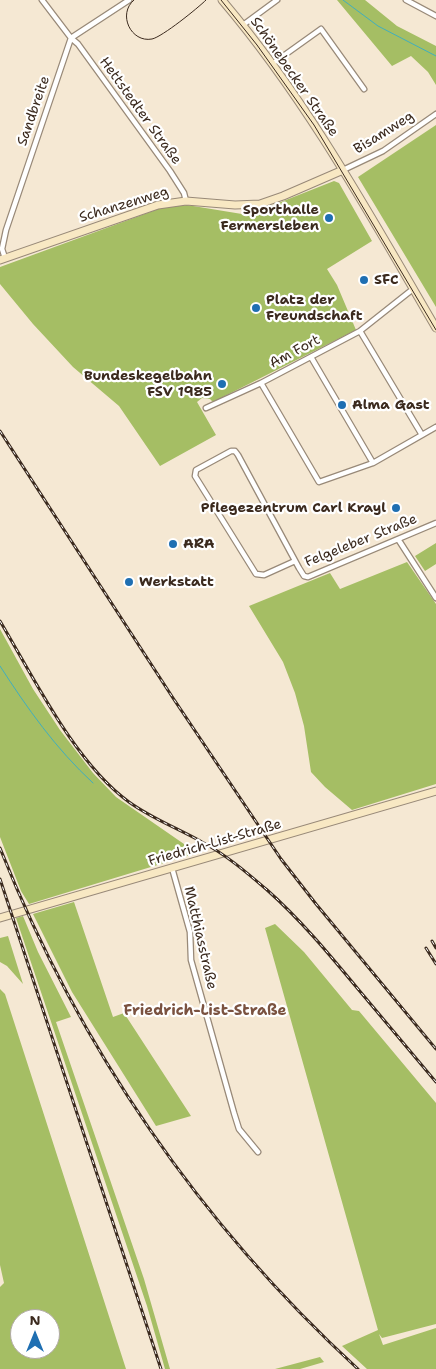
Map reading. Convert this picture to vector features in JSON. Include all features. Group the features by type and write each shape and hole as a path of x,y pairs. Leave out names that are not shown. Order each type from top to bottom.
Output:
{"main road":[{"name":"Schönebecker Straße","path":"222,0 272,64 314,124 436,328"},
{"name":"Schanzenweg","path":"2,259 152,206 186,201 235,205 260,204 343,170"},
{"name":"Friedrich-List-Straße","path":"0,918 436,791"}],"street":[{"name":"Hettstedter Straße","path":"42,0 71,38 78,44 182,189 186,196 186,201"},
{"path":"71,38 129,0"},
{"path":"243,25 278,0"},
{"path":"406,0 436,16"},
{"path":"272,64 321,29 364,89"},
{"name":"Sandbreite","path":"2,259 6,230 71,38"},
{"name":"Bisamweg","path":"343,170 382,151 436,114"},
{"name":"Am Fort","path":"206,408 261,383 360,331 413,289"},
{"path":"360,331 422,435"},
{"path":"311,357 373,463"},
{"path":"261,383 319,482 373,463 436,427"},
{"path":"231,451 235,451 295,561 264,575 256,574 195,476 196,470 231,451"},
{"name":"Felgeleber Straße","path":"295,561 304,576 308,577 436,523"},
{"path":"398,539 436,598"},
{"name":"Matthiasstraße","path":"172,868 190,932 192,964 234,1113 239,1129 258,1152"}],"green space":[{"path":"337,0 365,0 397,26 436,46 436,85 428,72 411,56 392,66"},
{"path":"436,125 436,307 358,177"},
{"path":"334,181 339,183 372,241 327,269 337,285 356,330 213,402 210,399 202,398 197,402 216,435 160,466 119,406 73,367 33,324 0,284 0,267 161,208 187,205 248,215"},
{"path":"436,543 436,564 425,571 415,556"},
{"path":"407,562 436,604 436,784 352,810 311,772 304,726 295,693 283,662 249,606 330,573 340,589"},
{"path":"0,629 33,689 60,730 93,773 116,797 197,853 29,904 21,891 0,837"},
{"path":"74,902 113,1017 124,1013 191,1116 156,1126 72,992 33,914"},
{"path":"23,916 38,952 71,1017 56,1022 144,1279 170,1369 165,1369 147,1306 16,918"},
{"path":"275,924 304,952 352,1010 359,1011 436,1103 436,1324 382,1338 379,1334 383,1345 436,1328 436,1369 367,1369 342,1346 378,1330 265,928"},
{"path":"8,936 23,984 7,966 0,962 0,938"},
{"path":"0,989 5,994 126,1369 0,1369 0,1287 4,1283 0,1265"},
{"path":"320,1357 324,1362 300,1369 275,1369"}],"waterway":[{"path":"343,0 378,26 436,56"},
{"path":"0,666 43,728 79,770 93,783"}],"tram line":[{"path":"134,0 129,6 127,20 133,32 138,37 144,39 152,39 164,33 206,0"},
{"path":"221,0 257,45 314,125 436,330"}],"railway":[{"path":"0,431 173,698 281,859 436,1049"},
{"path":"0,621 73,743 109,785 137,808 219,852 266,889 314,937 436,1082"},
{"path":"0,848 32,922 67,993 106,1062 149,1129 196,1193 247,1254 300,1313 358,1369"},
{"path":"0,879 161,1369"},
{"path":"432,941 436,948"},
{"path":"426,948 436,964"}],"place":[{"name":"Sporthalle Fermersleben","path":"329,218"},
{"name":"SFC","path":"364,280"},
{"name":"Platz der Freundschaft","path":"256,308"},
{"name":"Bundeskegelbahn FSV 1985","path":"222,384"},
{"name":"Alma Gast","path":"342,405"},
{"name":"Pflegezentrum Carl Krayl","path":"396,508"},
{"name":"ARA","path":"173,544"},
{"name":"Werkstatt","path":"129,582"}],"district":[{"name":"Friedrich-List-Straße","path":"205,1011"}]}
